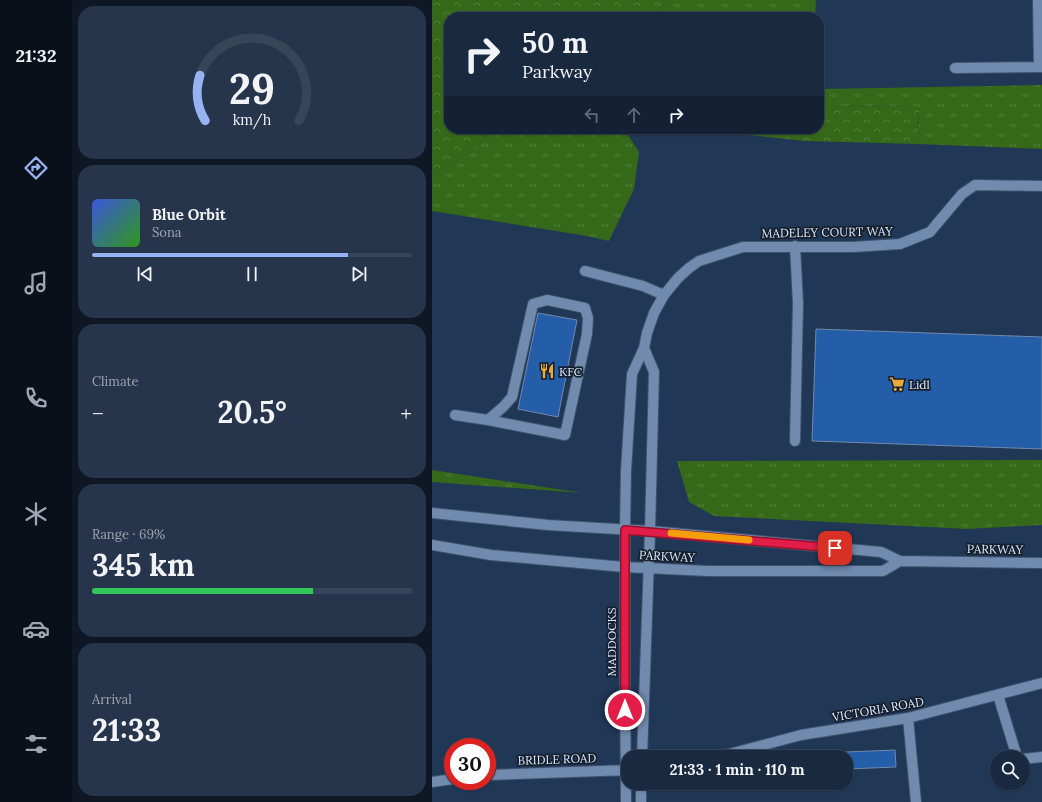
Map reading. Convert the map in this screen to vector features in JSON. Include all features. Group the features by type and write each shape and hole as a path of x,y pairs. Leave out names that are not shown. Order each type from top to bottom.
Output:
{"street":[{"path":"955,68 1040,67 1038,0"},
{"name":"MADELEY COURT WAY","path":"625,530 626,471 632,374 644,348 647,332 654,313 664,295 678,278 699,261 743,246 853,247 900,244 930,232 962,194 975,185 1042,186"},
{"path":"795,246 798,303 795,441"},
{"path":"585,271 643,286 664,295"},
{"path":"455,415 565,435 587,334 588,318 585,308 547,300 533,304 512,396 503,407 488,420"},
{"path":"642,750 654,372 644,348"},
{"name":"PARKWAY","path":"432,513 548,525 650,531 881,552 900,561 1042,563"},
{"name":"MADDOCKS","path":"625,530 624,567 627,750"},
{"name":"PARKWAY","path":"432,545 491,555 624,567 716,571 883,571 900,561"},
{"name":"VICTORIA ROAD","path":"745,750 802,735 908,718 1042,683"},
{"path":"998,695 1014,750"},
{"path":"908,718 916,802"},
{"path":"1030,758 1042,757"},
{"name":"BRIDLE ROAD","path":"496,775 621,770"},
{"path":"432,782 444,780"},
{"name":"MADDOCKS","path":"626,790 626,802"},
{"path":"641,790 641,802"}],"green space":[{"path":"432,0 669,0 655,12 444,12 444,134 488,134 476,148 432,176"},
{"path":"669,0 816,0 815,12 655,12"},
{"path":"1042,85 1042,149 918,144 919,107 824,106 824,89"},
{"path":"824,106 919,107 918,144 806,141 739,134 824,134"},
{"path":"488,134 627,134 639,152 634,189 609,241 587,236 432,211 432,176 476,148"},
{"path":"1042,460 1042,525 967,529 714,516 689,502 677,461"},
{"path":"432,470 583,493 432,482"}],"building":[{"path":"538,313 577,320 558,417 518,409"},
{"path":"816,329 1042,337 1042,449 812,441"},
{"path":"895,750 896,767 853,769 853,752"}],"slow traffic":[{"path":"671,533 749,540"}],"place":[{"name":"KFC","path":"547,371"},
{"name":"Lidl","path":"897,384"}],"route":[{"path":"625,710 625,530 835,548"}]}
